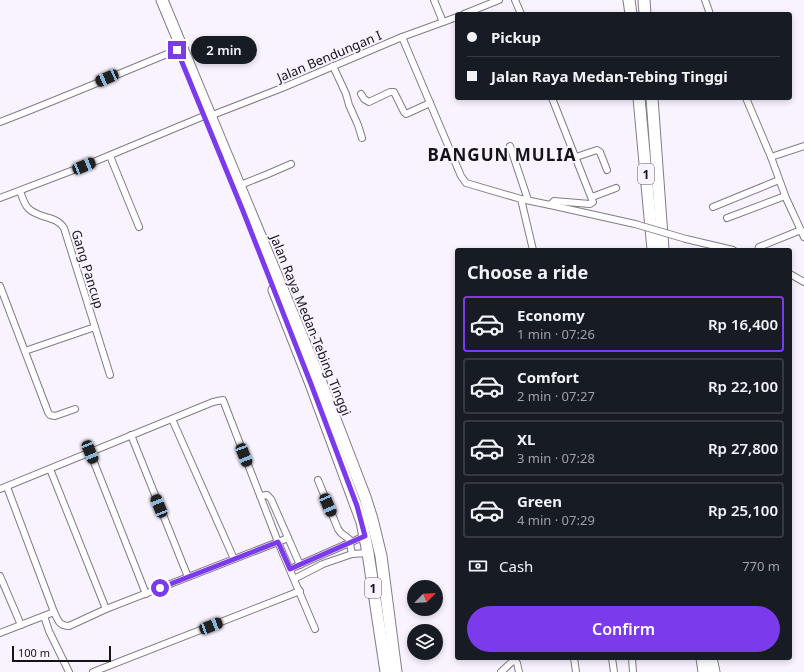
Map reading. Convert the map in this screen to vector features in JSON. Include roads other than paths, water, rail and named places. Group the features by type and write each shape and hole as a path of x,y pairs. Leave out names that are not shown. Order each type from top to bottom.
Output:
{"highway":[{"name":"Jalan Raya Medan-Tebing Tinggi","path":"156,0 238,186 320,380 371,515 381,556 396,672"},
{"name":"Jalan Raya Medan-Tebing Tinggi","path":"162,0 357,506 368,553 386,672"},
{"path":"629,0 631,12"},
{"path":"644,0 645,12"},
{"name":"1","path":"639,100 653,248"},
{"name":"1","path":"652,100 663,248"},
{"path":"702,660 704,672"},
{"path":"711,660 714,672"}],"street":[{"path":"434,0 443,22"},
{"path":"471,12 499,0"},
{"path":"515,0 520,12"},
{"path":"704,0 709,12"},
{"name":"Jalan Bendungan I","path":"0,198 282,88 402,37 455,18"},
{"path":"402,37 464,181 470,185 521,199 550,204 635,224 686,239 724,248"},
{"path":"0,122 54,102 107,78 177,50"},
{"path":"333,66 346,94 362,138"},
{"path":"361,94 364,99 369,102 390,92 394,92 406,114 430,103"},
{"path":"550,204 554,201 592,204 593,202 553,100"},
{"path":"747,100 771,157 785,196 804,237"},
{"path":"510,146 528,200"},
{"path":"771,157 804,146"},
{"path":"576,157 597,150 600,152 607,170"},
{"path":"110,156 139,227"},
{"path":"238,186 291,164"},
{"path":"713,207 779,180"},
{"path":"592,197 616,188"},
{"name":"Gang Pancup","path":"20,190 28,209 42,217 59,222 64,228 110,375"},
{"path":"727,218 785,196"},
{"path":"521,199 532,248"},
{"path":"759,248 801,230"},
{"path":"792,275 804,282"},
{"path":"0,286 50,415 56,416 75,409"},
{"path":"25,351 95,327"},
{"path":"0,490 130,435 213,402 223,400 278,542 316,629"},
{"path":"172,419 234,560"},
{"path":"130,435 188,578"},
{"path":"90,452 146,594"},
{"path":"50,469 106,609"},
{"path":"318,480 338,529 341,533 347,536 352,554"},
{"path":"7,487 54,612 59,624 64,626 69,626 106,609 288,538"},
{"path":"260,496 267,495 271,499 300,565"},
{"path":"290,569 365,536"},
{"path":"294,579 323,564 352,554 368,553"},
{"path":"0,576 21,625"},
{"path":"93,672 300,591"},
{"path":"0,633 54,612"},
{"path":"44,616 49,631 69,672"},
{"path":"501,672 514,660 517,662 519,672"},
{"path":"574,660 576,672"},
{"path":"612,660 614,672"},
{"path":"632,660 633,672"}],"district":[{"name":"BANGUN MULIA","path":"502,154"}]}
